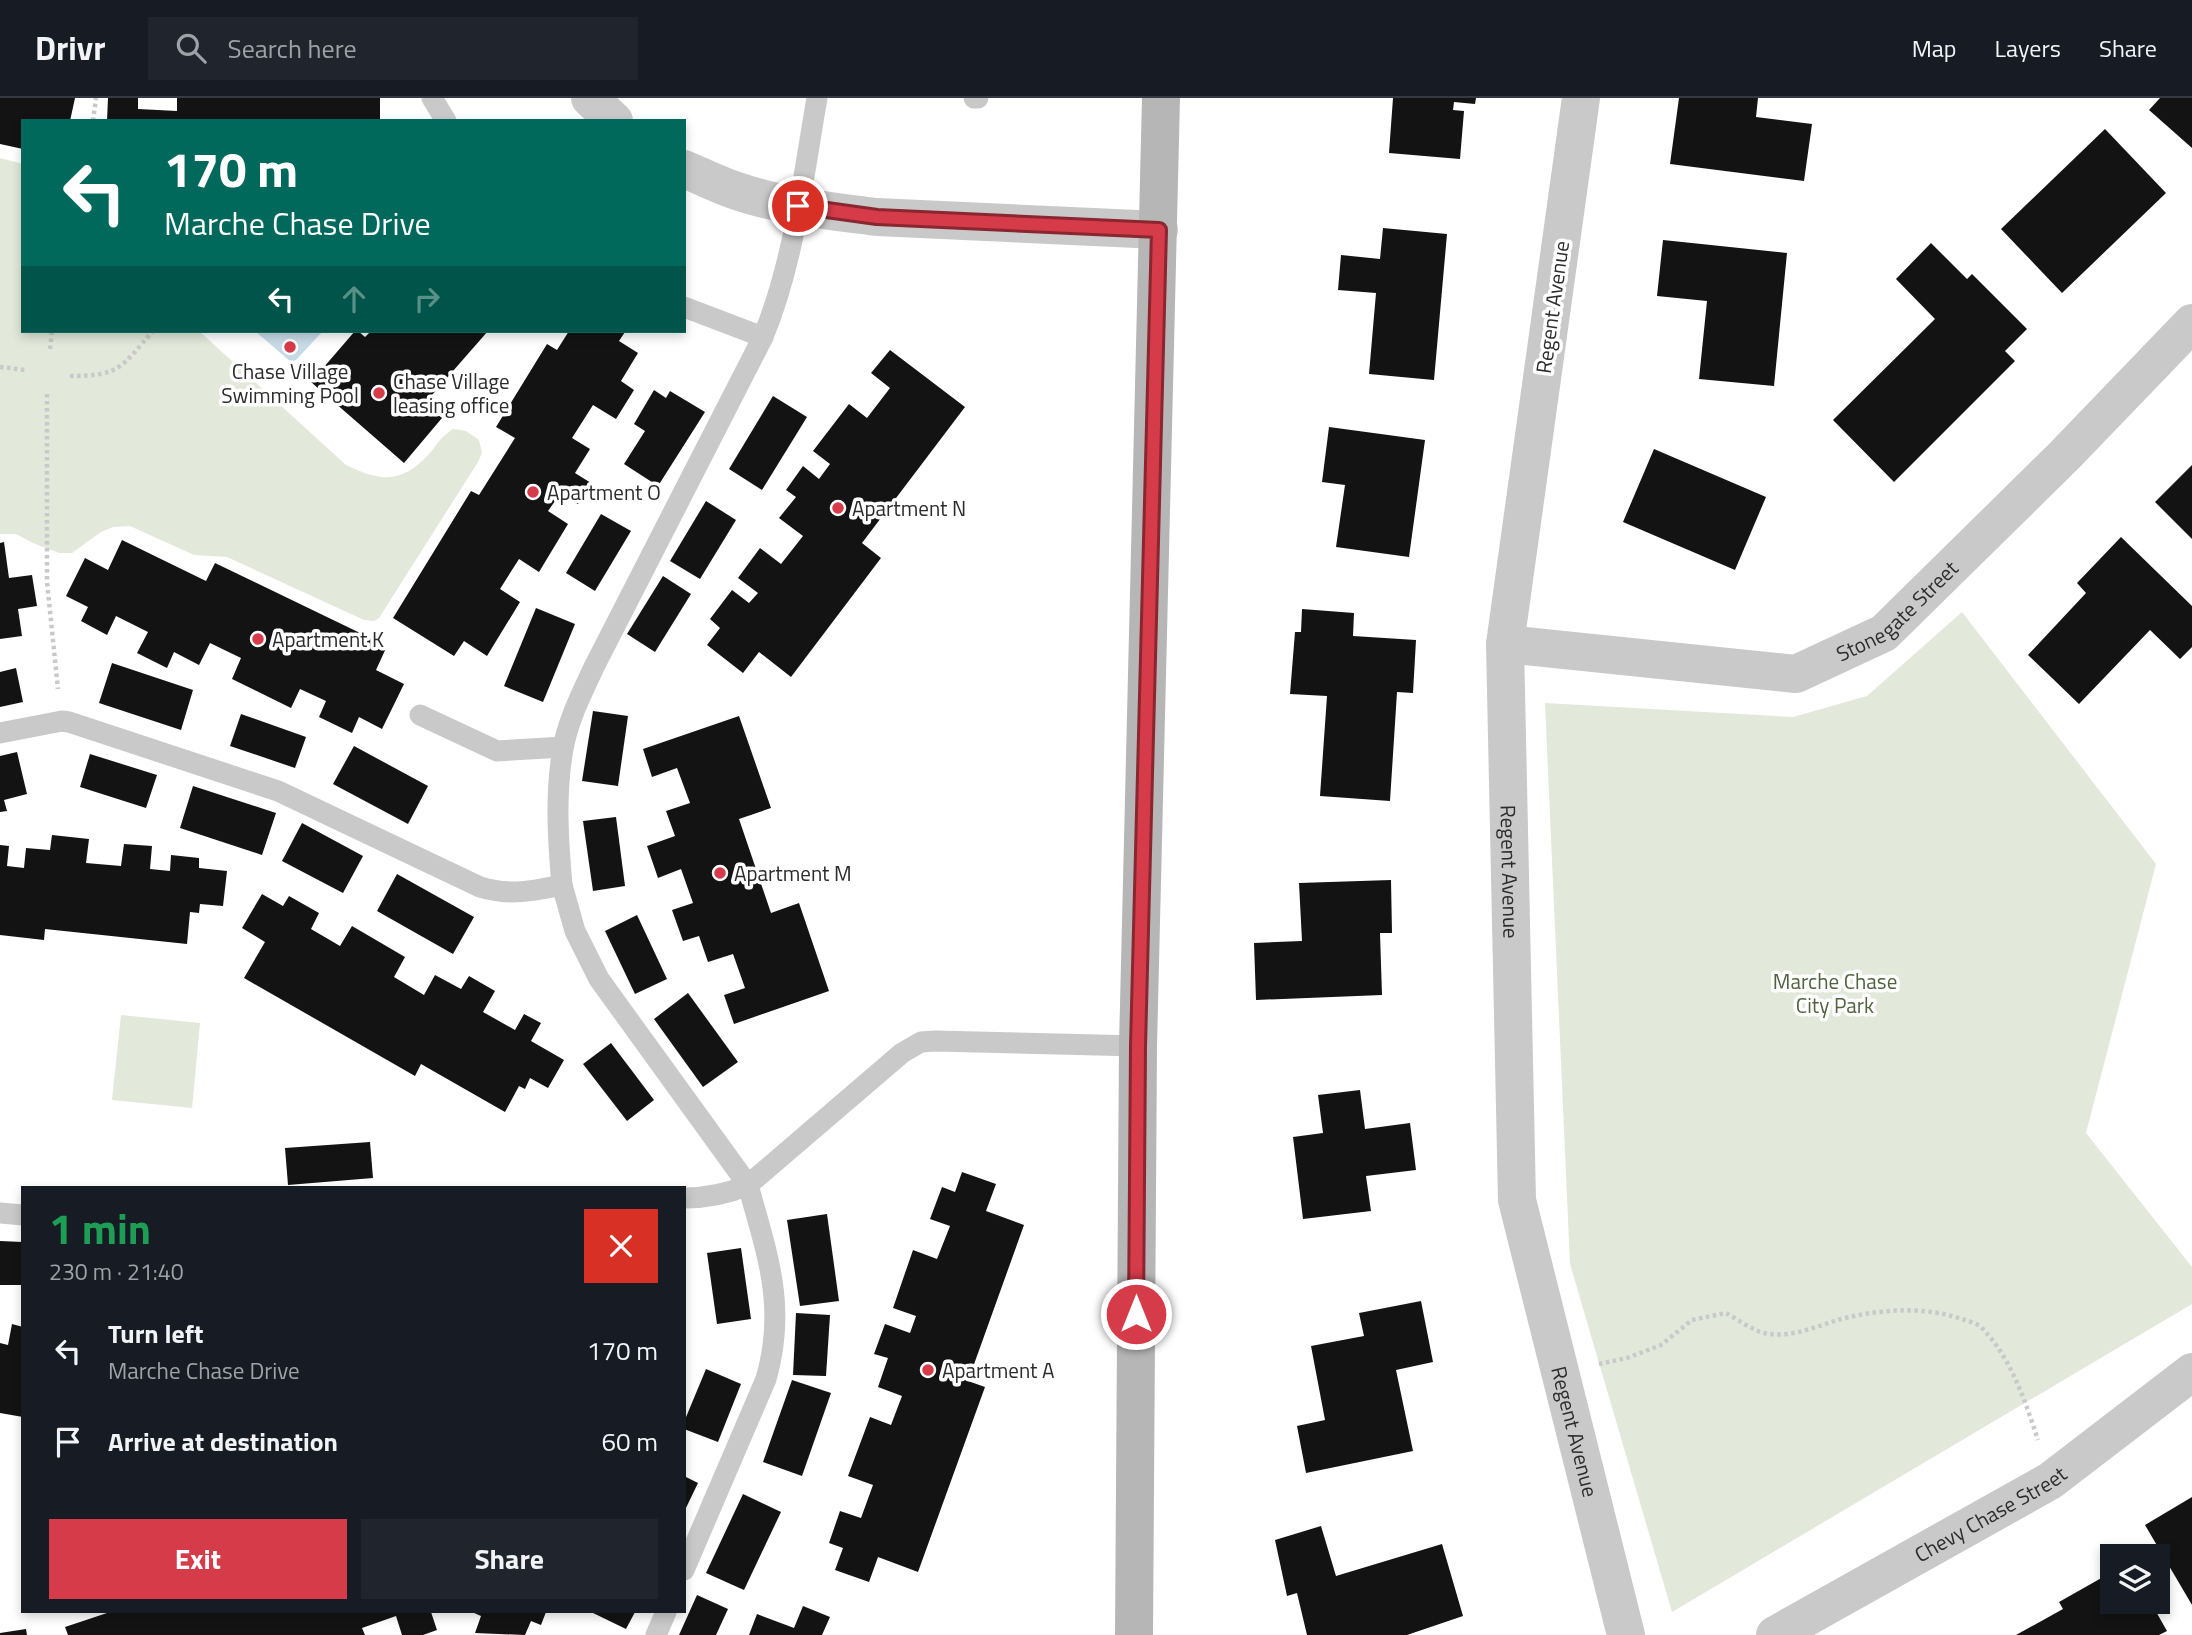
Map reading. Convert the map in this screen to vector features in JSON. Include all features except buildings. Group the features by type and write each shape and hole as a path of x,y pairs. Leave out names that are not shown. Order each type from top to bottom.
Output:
{"main road":[{"path":"1134,1635 1138,1046 1161,98"}],"street":[{"path":"590,98 612,119"},
{"name":"Regent Avenue","path":"1581,98 1505,644 1517,1200 1626,1635"},
{"path":"686,170 735,190 798,206 877,217 1159,230"},
{"name":"Stonegate Street","path":"1505,644 1796,674 1884,633 2064,456 2192,323"},
{"name":"Chevy Chase Street","path":"1775,1635 2050,1481 2192,1371"}],"lane":[{"path":"432,98 445,119"},
{"path":"686,1565 766,1379 772,1357 776,1306 773,1275 748,1185 599,979 575,931 562,885 558,842 560,780 563,747 576,705 763,337 779,293 817,98"},
{"path":"686,308 763,337"},
{"path":"420,715 497,751 563,747"},
{"path":"0,733 62,721 278,791 480,887 523,893 562,885"},
{"path":"686,1198 712,1196 748,1185 902,1053 921,1042 1138,1046"},
{"path":"0,1213 21,1215"},
{"path":"656,1635 666,1613"}],"path":[{"path":"93,119 96,98"},
{"path":"50,349 52,333"},
{"path":"70,376 91,376 117,371 151,333"},
{"path":"0,367 25,370"},
{"path":"47,394 47,582 62,721"},
{"path":"1560,1371 1628,1358 1661,1345 1692,1320 1726,1313 1759,1332 1771,1334 1796,1332 1891,1310 1938,1311 1979,1325 2003,1356 2026,1402 2050,1481"}],"green space":[{"path":"0,158 21,163 21,333 201,333 346,465 370,475 391,477 410,470 453,429 466,431 479,440 482,453 379,618 374,621 364,620 227,557 194,555 130,526 113,527 101,532 72,553 59,553 16,534 0,534"},
{"name":"Marche Chase City Park","path":"1962,612 2156,864 2086,1133 2192,1267 2192,1304 1672,1612 1570,1264 1545,703 1793,717 1867,696"},
{"path":"121,1015 200,1023 192,1108 112,1100"}],"water":[{"name":"Chase Village Swimming Pool","path":"257,333 321,333 291,362"}],"place":[{"name":"Chase Village Swimming Pool","path":"290,347"},
{"name":"Chase Village leasing office","path":"379,393"},
{"name":"Apartment O","path":"533,492"},
{"name":"Apartment N","path":"838,508"},
{"name":"Apartment K","path":"258,639"},
{"name":"Apartment M","path":"720,873"},
{"name":"Apartment A","path":"928,1370"}],"route":[{"path":"798,206 877,217 1159,230 1138,1046 1136,1314"}]}
